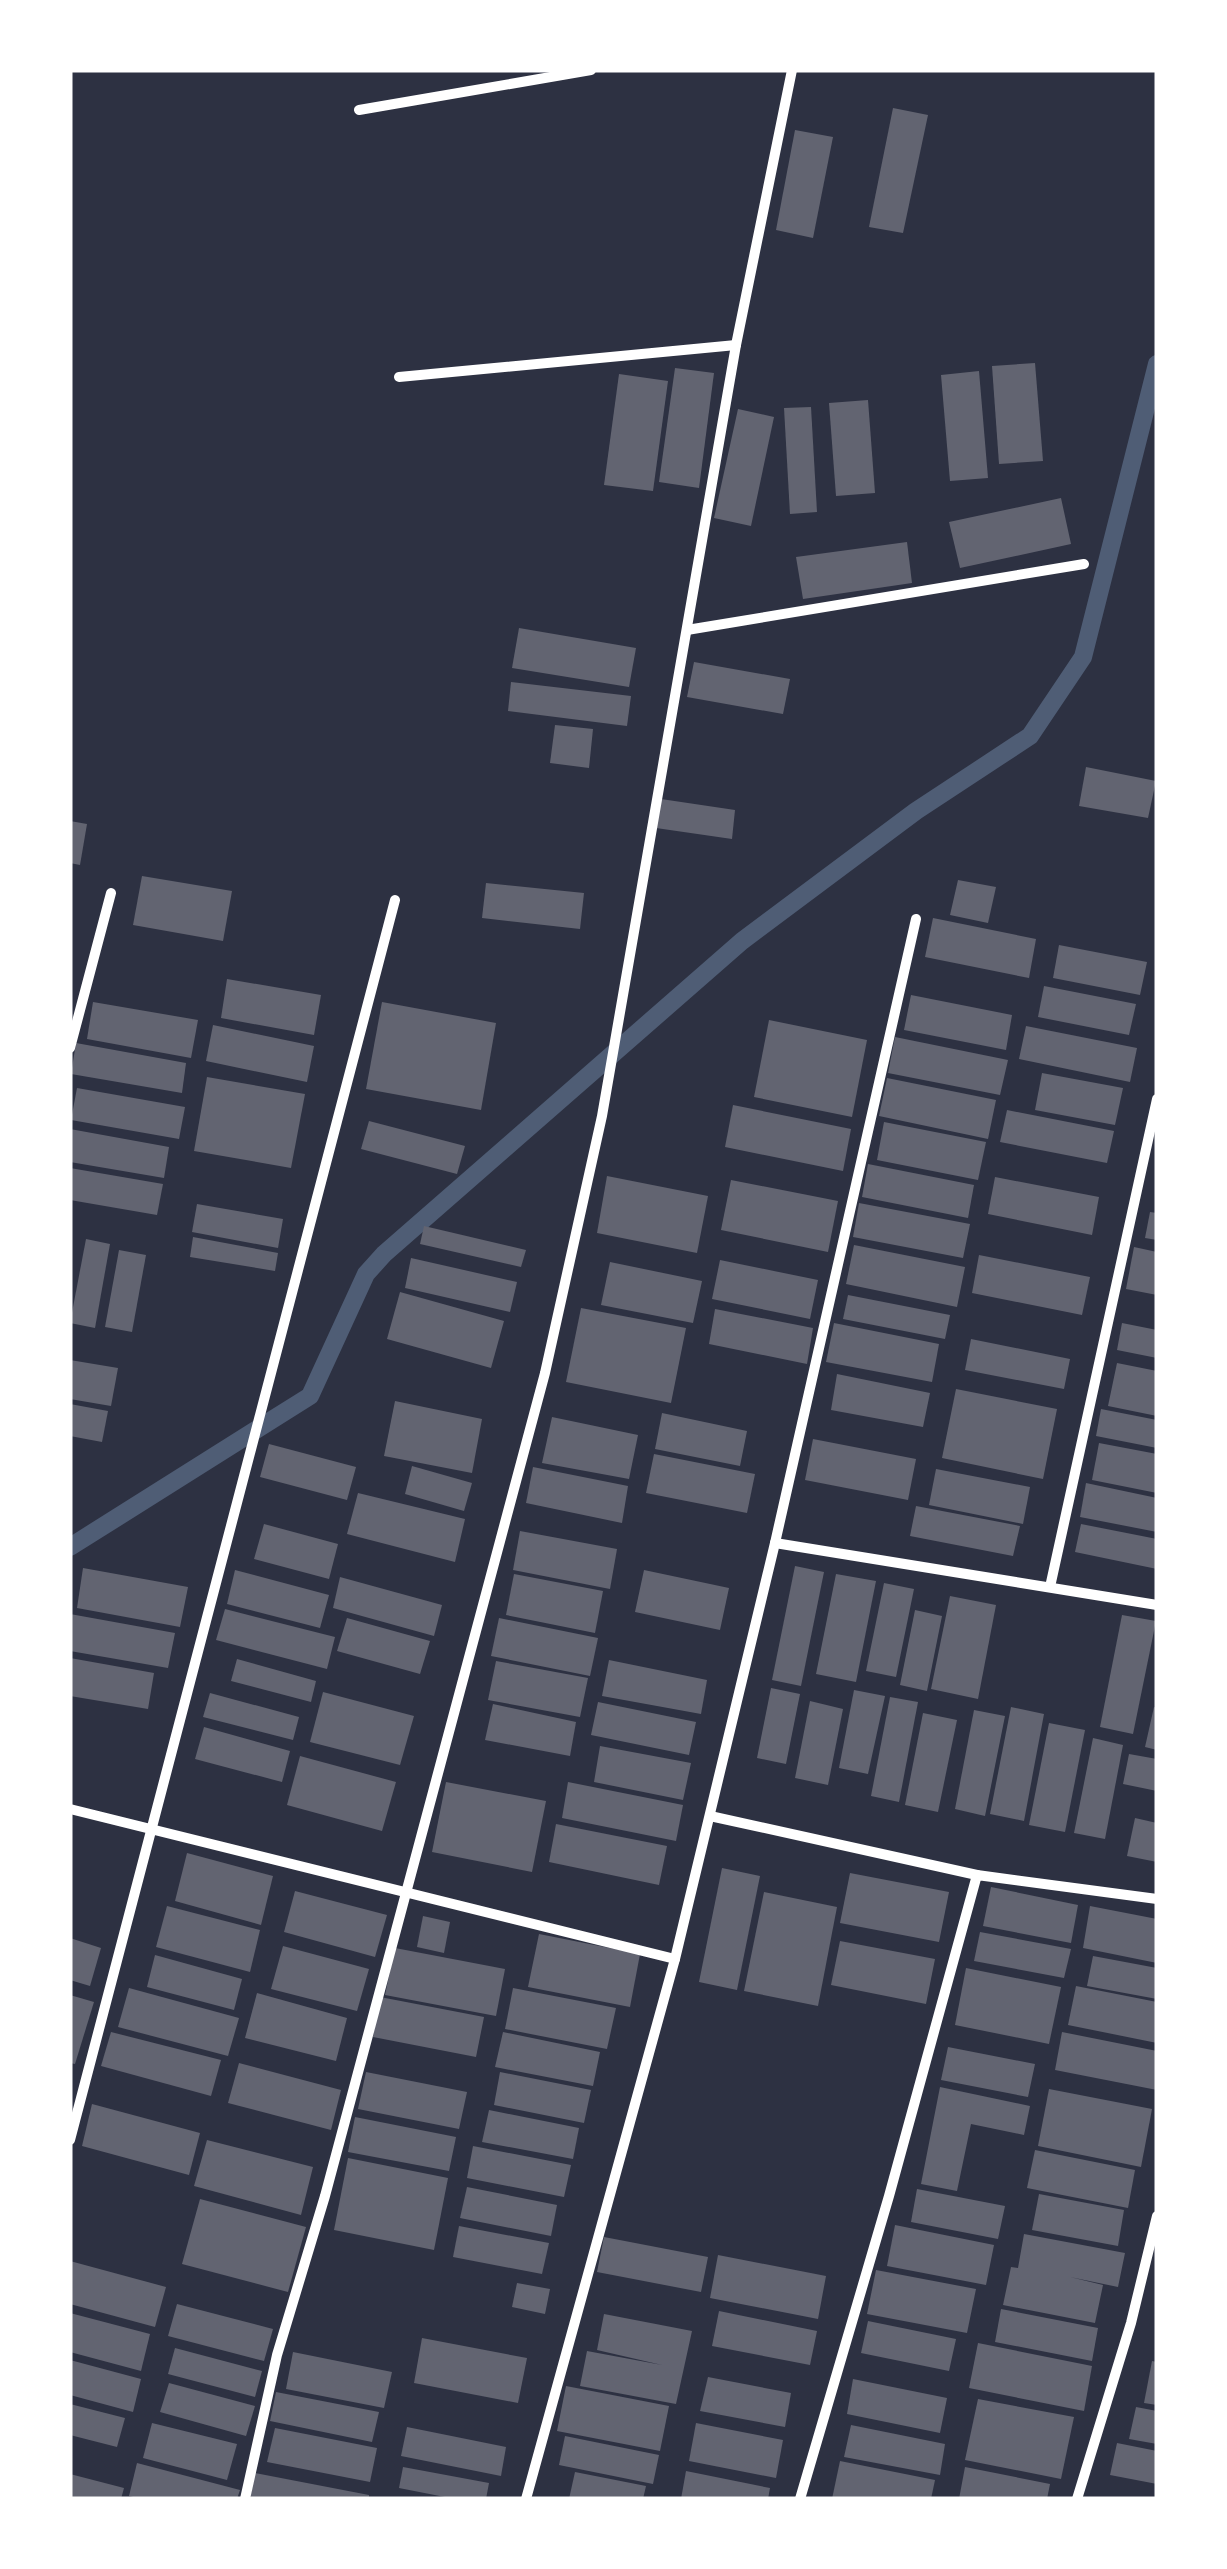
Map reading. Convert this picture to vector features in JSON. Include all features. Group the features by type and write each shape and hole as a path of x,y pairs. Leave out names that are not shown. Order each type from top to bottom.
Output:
{"street":[{"path":"359,110 591,70"},
{"path":"245,2499 277,2355 326,2196 404,1892 546,1372 602,1116 736,344 792,70"},
{"path":"399,377 736,344"},
{"path":"688,630 1084,564"},
{"path":"70,1048 111,893"},
{"path":"70,2140 395,900"},
{"path":"526,2499 675,1959 775,1543 916,919"},
{"path":"1050,1588 1157,1100"},
{"path":"775,1543 1157,1605"},
{"path":"70,1809 675,1959"},
{"path":"710,1816 977,1875 1157,1899"},
{"path":"800,2499 890,2196 977,1875"},
{"path":"1077,2499 1131,2323 1157,2216"}],"building":[{"path":"893,108 928,115 903,233 869,227"},
{"path":"795,130 833,137 813,238 776,230"},
{"path":"1035,363 1043,461 999,464 992,366"},
{"path":"675,368 714,373 699,488 659,482"},
{"path":"979,371 988,478 950,481 941,375"},
{"path":"619,374 668,381 653,491 604,485"},
{"path":"868,400 875,493 836,496 829,403"},
{"path":"811,407 817,512 790,514 784,408"},
{"path":"738,409 774,417 751,526 714,518"},
{"path":"1061,498 1071,544 960,568 949,522"},
{"path":"907,542 912,583 803,599 796,557"},
{"path":"519,628 636,648 629,687 512,668"},
{"path":"694,662 790,679 783,714 687,697"},
{"path":"511,682 631,696 627,726 508,711"},
{"path":"555,725 593,729 589,768 550,763"},
{"path":"1086,767 1156,781 1148,818 1079,806"},
{"path":"661,799 735,810 732,839 656,828"},
{"path":"70,821 87,824 80,865 70,863"},
{"path":"142,876 232,891 223,941 133,925"},
{"path":"958,880 996,887 988,923 950,915"},
{"path":"486,883 584,893 580,929 482,918"},
{"path":"933,918 1036,939 1029,978 925,957"},
{"path":"1059,945 1147,962 1140,995 1053,978"},
{"path":"227,979 321,995 314,1035 221,1018"},
{"path":"1044,986 1136,1004 1129,1035 1038,1017"},
{"path":"911,995 1012,1015 1006,1050 904,1030"},
{"path":"93,1002 198,1020 191,1058 87,1039"},
{"path":"382,1002 496,1023 481,1110 366,1089"},
{"path":"769,1020 867,1040 852,1117 754,1097"},
{"path":"213,1025 314,1046 307,1082 206,1061"},
{"path":"1026,1026 1137,1048 1130,1082 1019,1059"},
{"path":"895,1037 1008,1060 1000,1095 888,1073"},
{"path":"76,1043 186,1063 182,1093 71,1074"},
{"path":"1042,1073 1123,1088 1115,1125 1035,1110"},
{"path":"207,1077 305,1094 291,1168 194,1151"},
{"path":"887,1078 996,1100 988,1139 879,1116"},
{"path":"77,1088 185,1107 179,1139 71,1120"},
{"path":"733,1105 851,1129 843,1171 725,1147"},
{"path":"1007,1110 1114,1131 1107,1163 1000,1142"},
{"path":"369,1121 465,1146 457,1174 361,1149"},
{"path":"884,1122 986,1142 978,1180 877,1160"},
{"path":"70,1129 169,1147 164,1178 70,1162"},
{"path":"868,1164 974,1185 968,1218 862,1197"},
{"path":"70,1168 163,1184 157,1215 70,1200"},
{"path":"607,1176 708,1196 697,1253 597,1233"},
{"path":"995,1177 1099,1197 1092,1235 988,1214"},
{"path":"731,1180 838,1201 828,1252 721,1230"},
{"path":"859,1203 970,1224 963,1258 853,1237"},
{"path":"197,1204 283,1219 278,1248 192,1232"},
{"path":"1150,1212 1157,1213 1157,1240 1145,1238"},
{"path":"424,1226 526,1250 521,1267 420,1244"},
{"path":"193,1237 278,1253 275,1271 190,1257"},
{"path":"86,1239 110,1244 95,1328 70,1323"},
{"path":"854,1245 965,1267 957,1307 846,1284"},
{"path":"1134,1247 1157,1252 1157,1295 1126,1289"},
{"path":"119,1250 146,1255 132,1332 105,1327"},
{"path":"979,1255 1090,1277 1082,1315 972,1293"},
{"path":"411,1258 517,1282 510,1312 405,1288"},
{"path":"720,1260 818,1280 810,1319 712,1299"},
{"path":"610,1262 702,1281 693,1323 601,1305"},
{"path":"400,1292 504,1321 491,1368 387,1339"},
{"path":"848,1295 950,1315 945,1339 843,1319"},
{"path":"581,1308 686,1328 671,1403 566,1382"},
{"path":"715,1309 813,1328 807,1364 709,1344"},
{"path":"834,1323 939,1344 932,1382 826,1362"},
{"path":"1122,1323 1157,1330 1157,1358 1117,1350"},
{"path":"971,1339 1070,1359 1064,1389 965,1370"},
{"path":"70,1360 118,1368 111,1406 70,1399"},
{"path":"1117,1363 1157,1371 1157,1416 1108,1406"},
{"path":"837,1374 930,1393 923,1427 831,1410"},
{"path":"956,1389 1057,1409 1043,1479 942,1458"},
{"path":"395,1401 482,1419 472,1473 384,1456"},
{"path":"70,1404 108,1411 102,1442 70,1436"},
{"path":"1101,1409 1157,1420 1157,1448 1096,1436"},
{"path":"662,1413 747,1431 740,1466 655,1449"},
{"path":"552,1417 638,1435 629,1479 542,1463"},
{"path":"813,1439 916,1459 908,1500 805,1480"},
{"path":"1099,1443 1157,1454 1157,1493 1092,1480"},
{"path":"269,1444 356,1467 347,1500 260,1477"},
{"path":"654,1454 755,1474 747,1513 646,1493"},
{"path":"412,1466 472,1483 464,1511 405,1494"},
{"path":"533,1467 628,1486 622,1523 526,1503"},
{"path":"936,1469 1030,1487 1023,1524 929,1505"},
{"path":"1086,1483 1157,1498 1157,1532 1080,1517"},
{"path":"358,1493 465,1519 455,1562 347,1534"},
{"path":"916,1506 1020,1526 1013,1556 910,1536"},
{"path":"264,1524 338,1544 329,1579 254,1559"},
{"path":"1081,1524 1157,1539 1157,1569 1075,1552"},
{"path":"520,1531 617,1549 610,1589 513,1570"},
{"path":"795,1566 824,1572 801,1686 772,1680"},
{"path":"83,1568 188,1587 180,1627 77,1608"},
{"path":"235,1570 329,1595 320,1628 227,1604"},
{"path":"644,1570 729,1588 720,1630 635,1612"},
{"path":"514,1574 603,1591 595,1633 506,1615"},
{"path":"836,1574 876,1581 856,1682 816,1674"},
{"path":"340,1577 442,1605 434,1636 333,1608"},
{"path":"884,1583 914,1589 896,1677 866,1671"},
{"path":"950,1596 996,1605 978,1699 931,1689"},
{"path":"225,1609 335,1637 327,1669 216,1640"},
{"path":"915,1610 942,1616 927,1691 900,1685"},
{"path":"70,1614 175,1633 168,1668 70,1651"},
{"path":"1122,1615 1156,1621 1133,1734 1100,1727"},
{"path":"347,1618 430,1641 420,1674 337,1651"},
{"path":"499,1618 598,1638 590,1676 491,1656"},
{"path":"70,1658 154,1673 148,1709 70,1696"},
{"path":"237,1659 316,1681 311,1702 231,1681"},
{"path":"609,1660 707,1680 701,1714 602,1696"},
{"path":"496,1661 588,1678 580,1717 488,1700"},
{"path":"771,1688 800,1694 786,1764 757,1758"},
{"path":"854,1690 885,1696 868,1774 839,1768"},
{"path":"323,1692 414,1716 400,1765 310,1742"},
{"path":"210,1693 299,1717 293,1740 203,1717"},
{"path":"890,1697 918,1702 899,1802 871,1796"},
{"path":"810,1701 843,1709 828,1785 795,1778"},
{"path":"598,1702 696,1722 689,1755 591,1735"},
{"path":"493,1704 576,1722 570,1756 485,1740"},
{"path":"1011,1707 1044,1714 1024,1821 990,1814"},
{"path":"1154,1707 1157,1708 1157,1750 1145,1747"},
{"path":"974,1710 1005,1716 985,1816 955,1809"},
{"path":"923,1713 957,1720 938,1812 905,1805"},
{"path":"1049,1723 1085,1730 1065,1832 1029,1825"},
{"path":"204,1727 290,1751 282,1782 195,1759"},
{"path":"1093,1738 1123,1745 1105,1839 1074,1833"},
{"path":"600,1746 691,1763 683,1800 594,1782"},
{"path":"1129,1754 1157,1759 1157,1791 1123,1784"},
{"path":"300,1756 396,1782 382,1831 287,1805"},
{"path":"446,1782 546,1801 532,1872 432,1852"},
{"path":"568,1782 683,1805 676,1841 562,1818"},
{"path":"1135,1818 1157,1823 1157,1862 1127,1856"},
{"path":"556,1824 667,1846 659,1885 549,1862"},
{"path":"187,1853 273,1876 261,1925 175,1901"},
{"path":"722,1868 760,1876 737,1990 699,1982"},
{"path":"850,1873 949,1892 939,1942 840,1923"},
{"path":"991,1887 1078,1905 1071,1943 983,1926"},
{"path":"295,1891 387,1915 375,1957 284,1932"},
{"path":"764,1892 837,1907 818,2006 744,1991"},
{"path":"167,1906 260,1930 250,1972 156,1947"},
{"path":"1090,1906 1157,1919 1157,1963 1083,1948"},
{"path":"423,1916 450,1922 444,1953 417,1947"},
{"path":"980,1932 1071,1949 1064,1978 974,1961"},
{"path":"539,1934 640,1954 630,2007 528,1987"},
{"path":"70,1938 101,1948 90,1986 70,1980"},
{"path":"840,1941 935,1959 926,2004 831,1985"},
{"path":"283,1946 369,1969 357,2011 271,1989"},
{"path":"395,1948 505,1969 496,2016 385,1995"},
{"path":"155,1955 242,1979 234,2010 147,1987"},
{"path":"1093,1956 1157,1968 1157,1999 1087,1986"},
{"path":"966,1968 1061,1987 1049,2044 955,2025"},
{"path":"1076,1986 1157,2002 1157,2043 1068,2025"},
{"path":"129,1988 239,2018 228,2056 118,2027"},
{"path":"513,1988 616,2008 607,2049 505,2029"},
{"path":"257,1993 347,2018 336,2061 245,2038"},
{"path":"70,1995 94,2002 75,2064 70,2063"},
{"path":"380,1997 484,2017 476,2057 373,2037"},
{"path":"111,2032 221,2060 211,2096 101,2066"},
{"path":"503,2032 600,2052 593,2086 495,2067"},
{"path":"1062,2032 1157,2051 1157,2090 1055,2070"},
{"path":"948,2047 1035,2064 1028,2097 941,2080"},
{"path":"239,2063 341,2090 331,2130 228,2103"},
{"path":"366,2072 467,2092 459,2129 358,2109"},
{"path":"500,2072 591,2090 584,2123 494,2105"},
{"path":"940,2087 1030,2106 1024,2135 971,2124 957,2191 921,2184"},
{"path":"1049,2089 1152,2109 1141,2167 1038,2146"},
{"path":"92,2104 200,2133 189,2175 82,2146"},
{"path":"489,2110 579,2128 573,2159 482,2142"},
{"path":"355,2117 456,2137 449,2171 348,2152"},
{"path":"207,2140 313,2167 301,2215 194,2186"},
{"path":"473,2146 571,2165 564,2197 467,2178"},
{"path":"1035,2150 1135,2170 1128,2208 1027,2188"},
{"path":"348,2158 448,2178 434,2250 334,2230"},
{"path":"467,2187 557,2205 551,2236 460,2218"},
{"path":"917,2189 1005,2206 998,2239 911,2222"},
{"path":"1039,2194 1124,2210 1118,2246 1032,2230"},
{"path":"200,2199 306,2227 288,2292 182,2264"},
{"path":"895,2225 994,2245 986,2285 887,2266"},
{"path":"459,2226 549,2243 542,2274 453,2257"},
{"path":"1024,2234 1125,2253 1118,2287 1070,2277 1103,2285 1095,2323 1003,2305 1011,2267 1018,2268"},
{"path":"604,2237 708,2257 701,2292 597,2272"},
{"path":"718,2255 826,2276 818,2319 710,2298"},
{"path":"70,2261 166,2287 155,2327 70,2304"},
{"path":"876,2270 976,2289 967,2333 867,2314"},
{"path":"517,2283 550,2289 545,2314 512,2307"},
{"path":"177,2304 273,2329 264,2361 168,2336"},
{"path":"1001,2309 1098,2328 1092,2361 995,2342"},
{"path":"719,2311 817,2331 810,2365 712,2346"},
{"path":"70,2313 150,2334 141,2371 70,2352"},
{"path":"604,2314 692,2331 676,2404 580,2386 587,2351 662,2365 597,2350"},
{"path":"868,2321 956,2339 949,2371 861,2353"},
{"path":"422,2338 527,2358 518,2403 414,2383"},
{"path":"978,2343 1092,2366 1084,2411 969,2388"},
{"path":"175,2348 262,2371 255,2397 168,2374"},
{"path":"293,2352 392,2372 384,2408 286,2389"},
{"path":"70,2360 141,2379 133,2412 70,2395"},
{"path":"1152,2361 1157,2362 1157,2405 1144,2403"},
{"path":"708,2377 791,2393 785,2427 700,2411"},
{"path":"853,2379 947,2398 940,2433 847,2414"},
{"path":"169,2383 255,2406 246,2436 160,2412"},
{"path":"566,2386 669,2406 660,2451 557,2431"},
{"path":"276,2392 379,2412 372,2442 270,2421"},
{"path":"978,2399 1074,2417 1061,2479 965,2460"},
{"path":"70,2404 125,2418 117,2447 70,2435"},
{"path":"1136,2407 1157,2411 1157,2444 1129,2439"},
{"path":"152,2423 237,2444 227,2480 143,2458"},
{"path":"696,2423 783,2440 776,2478 689,2461"},
{"path":"851,2425 945,2444 940,2475 844,2457"},
{"path":"407,2427 506,2447 501,2476 401,2456"},
{"path":"275,2428 377,2448 370,2482 267,2462"},
{"path":"565,2436 659,2455 653,2484 559,2465"},
{"path":"1117,2443 1157,2451 1157,2484 1110,2475"},
{"path":"840,2461 935,2480 931,2499 832,2499"},
{"path":"137,2463 240,2490 237,2499 129,2496"},
{"path":"403,2467 489,2483 486,2499 455,2499 399,2488"},
{"path":"965,2467 1050,2484 1047,2499 959,2499"},
{"path":"686,2471 770,2488 768,2499 681,2499"},
{"path":"575,2472 646,2486 643,2499 569,2499"},
{"path":"255,2473 369,2495 369,2499 250,2499"},
{"path":"70,2474 124,2488 121,2499 70,2499"}],"waterway":[{"path":"70,1547 310,1396 366,1274 384,1254 742,941 916,811 1030,736 1083,657 1157,364"}]}
